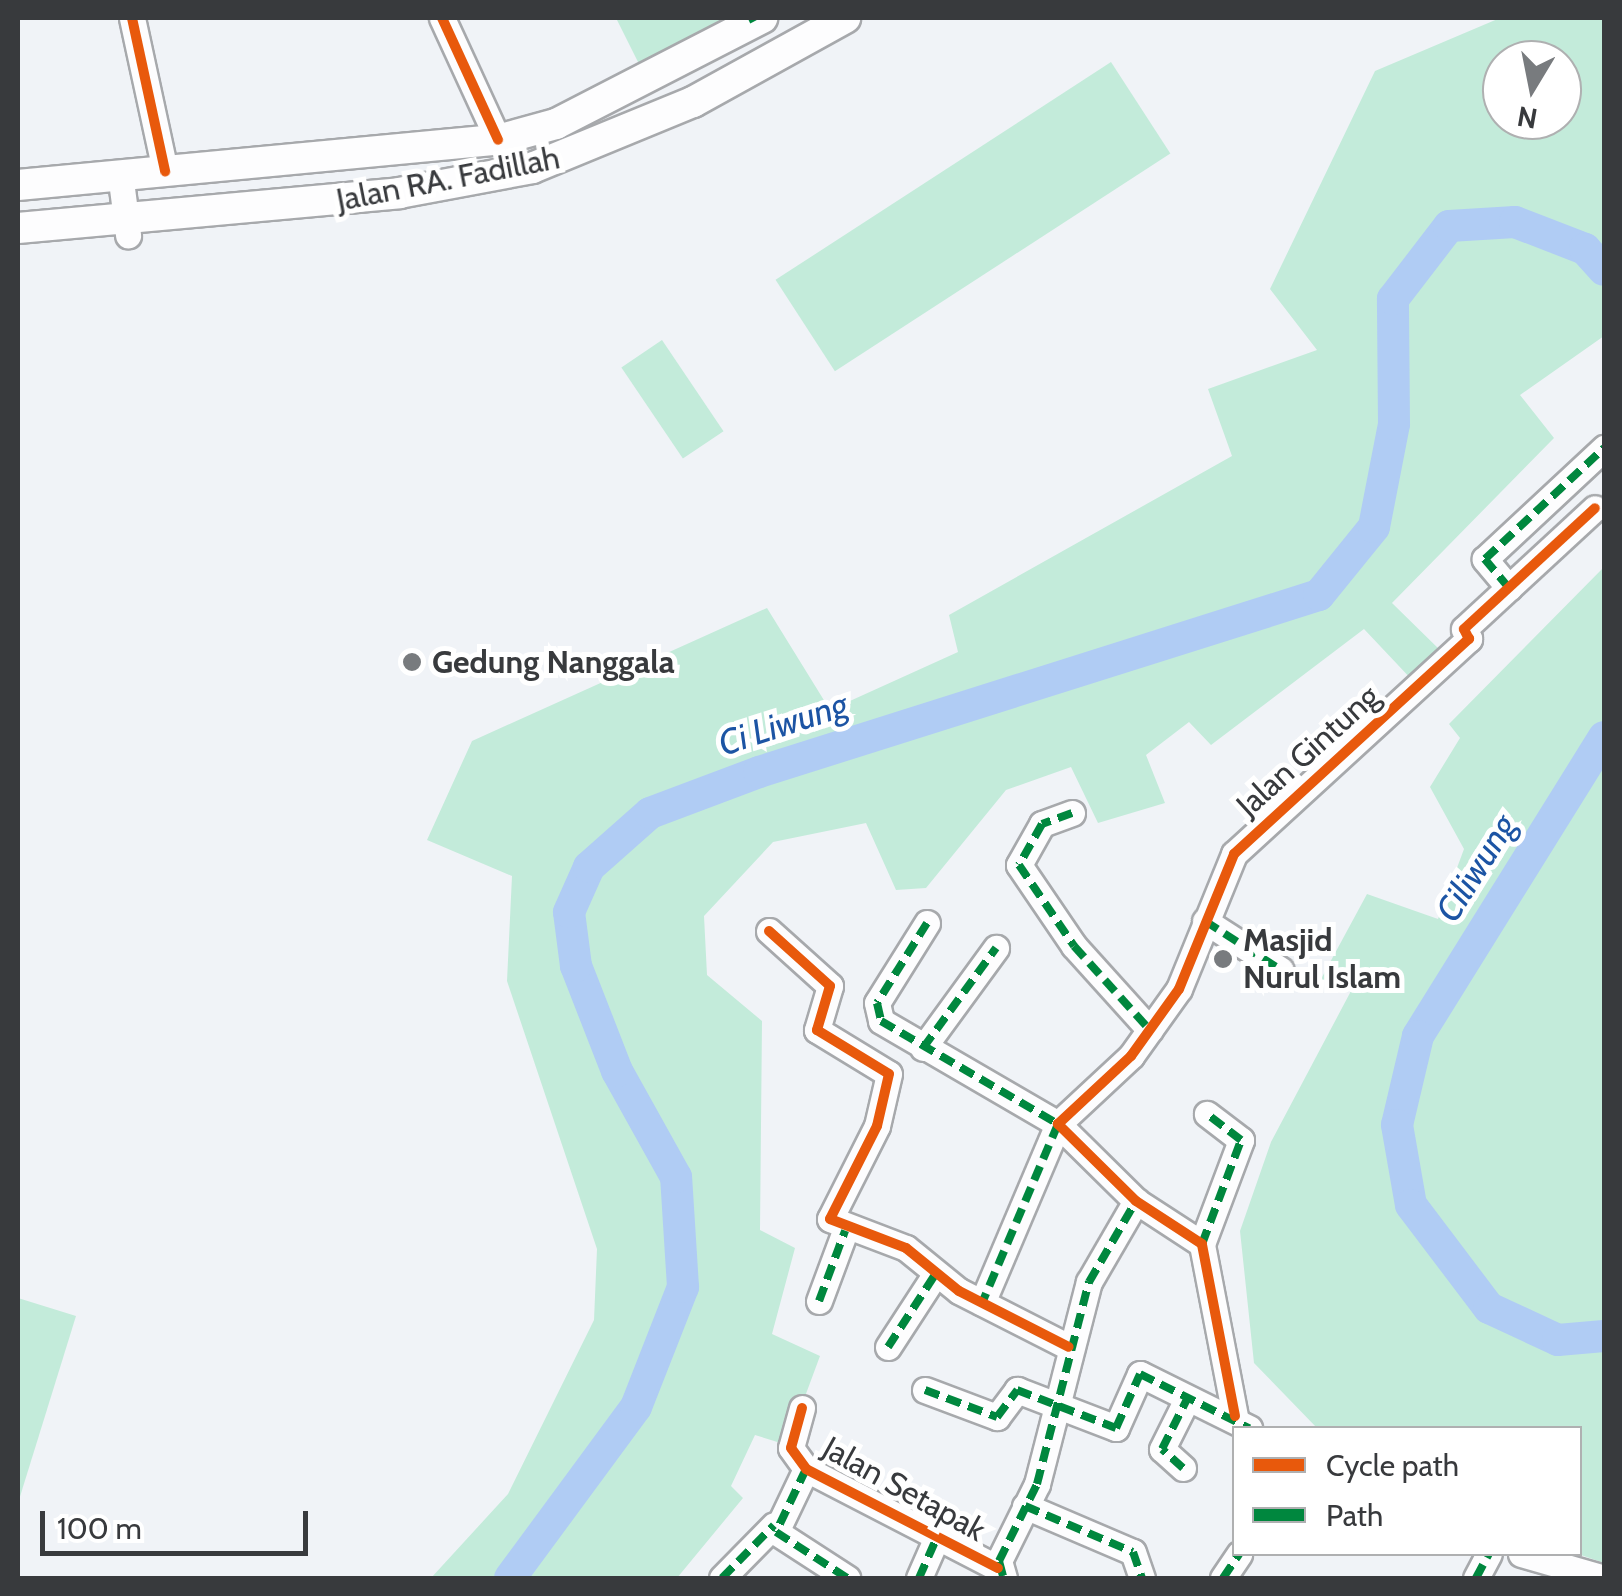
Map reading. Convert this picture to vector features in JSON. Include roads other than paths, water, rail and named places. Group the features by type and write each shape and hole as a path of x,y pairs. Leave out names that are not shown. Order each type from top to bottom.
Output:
{"main road":[{"name":"Jalan RA. Fadillah","path":"18,228 127,226 399,194 567,158 845,18"},
{"name":"Jalan RA. Fadillah","path":"18,185 498,140 556,124 756,19"}],"street":[{"path":"132,18 165,171"},
{"path":"442,18 498,140"},
{"path":"120,173 127,226"},
{"path":"1509,588 1485,559 1604,448"},
{"name":"Jalan Gintung","path":"982,1304 1058,1124 1150,1030 1179,989 1205,922 1244,843 1469,639 1464,630 1595,508"},
{"path":"1072,813 1042,824 1020,865 1074,946 1150,1030"},
{"path":"927,922 875,1011 923,1048 1058,1124 1136,1200 1202,1244"},
{"path":"1205,922 1281,970"},
{"path":"769,931 830,986 817,1030 888,1074 877,1126 829,1215 845,1231 906,1248 982,1304 1069,1347"},
{"path":"923,1048 996,948"},
{"path":"1207,1114 1242,1140 1202,1244 1242,1422"},
{"path":"1001,1573 1025,1506 1089,1282 1136,1200"},
{"path":"818,1300 845,1231"},
{"path":"888,1347 936,1272"},
{"path":"925,1390 992,1417 1010,1391 1056,1403 1116,1428 1140,1374 1242,1422"},
{"path":"1183,1468 1162,1449 1187,1399"},
{"path":"722,1578 774,1525 799,1458 802,1408"},
{"name":"Jalan Setapak","path":"799,1458 1001,1573"},
{"path":"1025,1506 1134,1552 1142,1578"},
{"path":"774,1525 780,1539 847,1578"},
{"path":"919,1578 937,1537"},
{"path":"1223,1578 1238,1556"},
{"path":"1476,1578 1488,1556"},
{"path":"1527,1556 1604,1578"}],"waterway":[{"name":"Ci Liwung","path":"510,1578 636,1407 683,1287 676,1177 617,1071 576,966 569,912 589,867 650,813 759,772 1319,595 1374,527 1394,424 1393,299 1449,226 1515,222 1585,249 1604,270"},
{"name":"Ciliwung","path":"1604,737 1418,1036 1397,1125 1411,1205 1489,1308 1558,1340 1604,1336"}],"place":[{"name":"Gedung Nanggala","path":"412,662"},
{"name":"Masjid Nurul Islam","path":"1223,959"}]}
